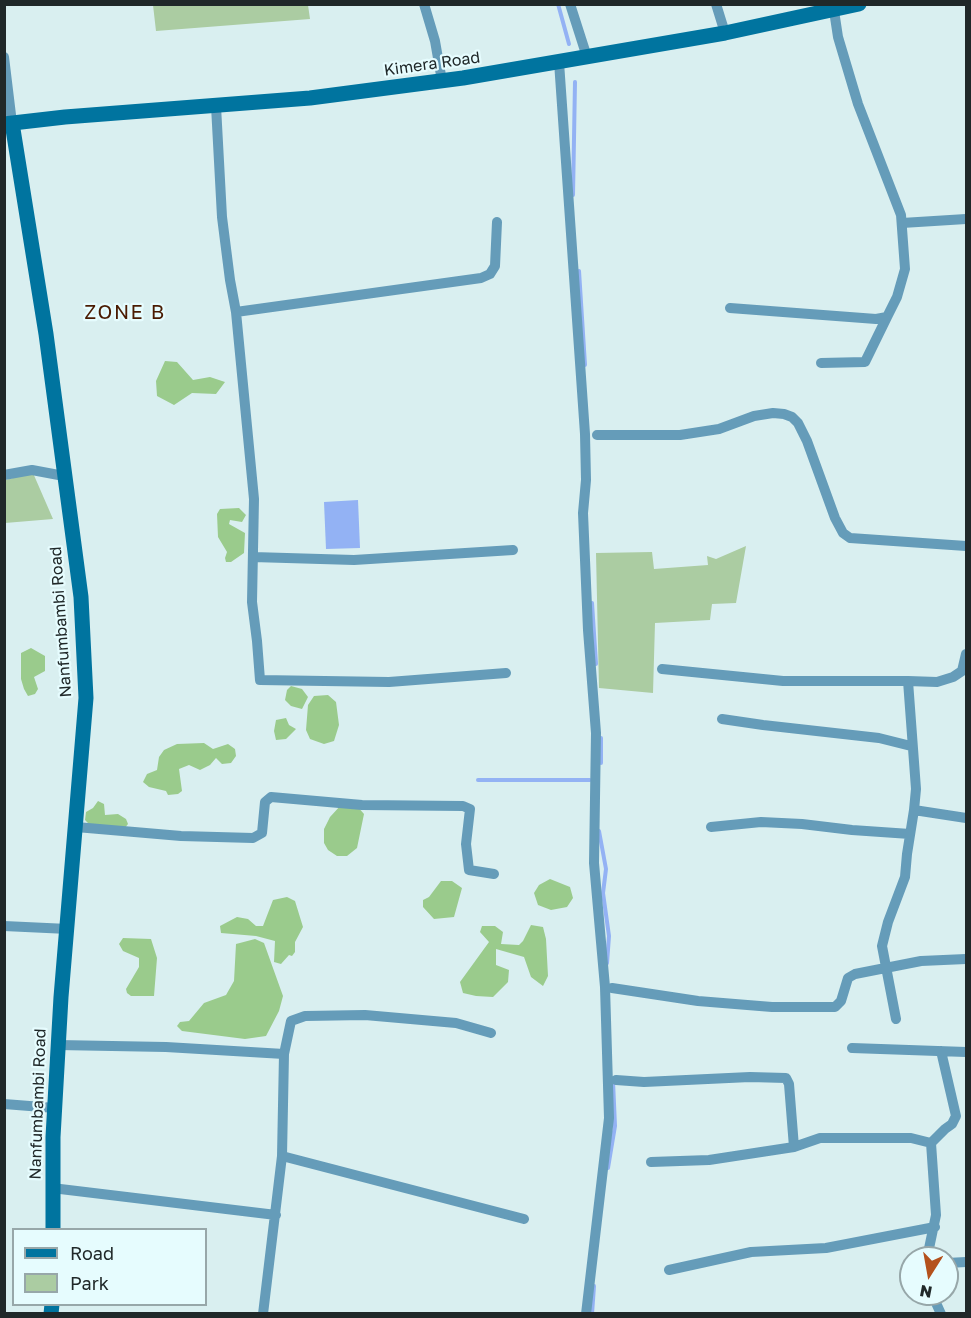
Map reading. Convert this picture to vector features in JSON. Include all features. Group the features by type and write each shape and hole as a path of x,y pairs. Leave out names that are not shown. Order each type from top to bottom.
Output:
{"street":[{"path":"424,4 435,40 442,81"},
{"path":"570,4 586,57"},
{"path":"716,4 725,33"},
{"name":"Kimera Road","path":"8,124 310,98 442,81 725,33 859,4"},
{"path":"821,363 866,362 897,297 905,269 898,203 858,104 838,37 833,8"},
{"path":"4,57 8,124"},
{"path":"560,62 585,434 583,522 596,733 594,863 605,987 609,1118 586,1314"},
{"path":"216,106 222,217 236,312 254,499 252,602 260,680 389,682 506,673"},
{"name":"Nanfumbambi Road","path":"8,124 46,334 81,597 86,698 58,1046 52,1188 54,1228"},
{"path":"902,224 966,219"},
{"path":"236,312 481,278 490,274 495,266 497,222"},
{"path":"730,308 876,319 886,317"},
{"path":"597,435 680,435 719,429 754,416 784,414 792,417 798,423 807,441 835,518 843,533 850,538 966,546"},
{"path":"4,475 32,470 64,476"},
{"path":"253,557 354,560 513,550"},
{"path":"662,669 783,681 937,682 953,678 962,671 966,654"},
{"path":"896,1019 882,946 906,877 914,810 916,789 911,746 908,681"},
{"path":"722,719 879,738 911,746"},
{"path":"76,827 181,836 253,838 262,833 265,802 271,797 362,805 463,806 470,808 466,844 469,870 495,874"},
{"path":"914,810 966,818"},
{"path":"711,827 761,822 910,834"},
{"path":"4,926 68,928"},
{"path":"612,988 698,1001 772,1007 835,1007 842,1000 846,982 850,976 885,966 921,961 966,959"},
{"path":"263,1314 282,1156 284,1054 290,1022 305,1016 365,1015 456,1023 491,1033"},
{"path":"58,1046 166,1047 284,1054"},
{"path":"852,1048 966,1052"},
{"path":"930,1246 936,1215 931,1143 952,1124 956,1116 941,1051"},
{"path":"616,1080 644,1082 750,1077 786,1078 789,1084 794,1147"},
{"path":"4,1104 55,1108"},
{"path":"651,1162 709,1161 794,1147 820,1138 911,1138 931,1143"},
{"path":"282,1156 524,1219"},
{"path":"52,1188 276,1215"},
{"path":"669,1270 751,1252 826,1248 935,1227"}],"green space":[{"path":"153,5 308,5 310,19 156,31"},
{"path":"165,361 177,362 193,380 210,377 225,382 216,394 192,393 174,405 157,396 156,381"},
{"path":"33,473 53,519 5,523 5,480"},
{"path":"239,508 246,515 242,522 230,520 229,524 245,533 244,553 231,562 226,562 227,552 218,537 217,514 220,509"},
{"path":"746,546 736,603 712,604 710,620 655,623 653,693 599,688 596,553 652,552 654,569 708,565 707,556 716,559"},
{"path":"31,648 45,656 45,671 34,677 38,689 35,694 28,696 21,679 21,653"},
{"path":"291,686 302,689 308,697 302,709 291,706 285,700 287,690"},
{"path":"328,695 336,702 339,725 334,741 324,744 310,739 306,730 308,705 314,696"},
{"path":"286,718 289,725 296,729 286,739 276,740 274,731 276,720"},
{"path":"204,743 213,749 228,744 235,749 236,756 231,763 222,764 216,758 210,765 200,770 189,765 179,769 182,791 178,794 168,795 166,791 149,787 143,782 147,774 157,770 159,757 164,750 177,744"},
{"path":"98,801 104,804 105,815 118,814 126,819 128,824 124,829 91,826 85,820 86,812"},
{"path":"341,805 357,806 364,814 357,848 347,856 337,856 328,850 324,843 324,829 330,817"},
{"path":"550,879 570,887 573,898 567,907 551,910 538,905 534,893 539,885"},
{"path":"441,881 452,881 462,888 454,917 434,919 423,907 423,900 429,897"},
{"path":"287,897 295,901 303,927 295,942 295,952 281,964 274,962 275,941 256,936 221,933 220,926 237,917 248,919 256,926 263,926 273,900"},
{"path":"531,925 543,927 546,939 548,976 543,986 531,977 524,957 496,949 496,965 509,970 508,982 493,997 463,993 460,982 489,942 480,932 482,926 495,926 503,932 501,944 519,945"},
{"path":"123,938 151,939 157,958 154,996 131,996 127,993 126,989 139,967 139,958 123,951 119,944"},
{"path":"255,939 264,943 283,996 279,1011 266,1036 245,1039 182,1031 177,1026 180,1022 189,1021 204,1003 226,995 234,981 236,944"}],"water":[{"path":"358,500 360,548 326,549 324,502"}],"waterway":[{"path":"558,4 569,44"},
{"path":"573,195 575,82"},
{"path":"579,271 585,365"},
{"path":"592,603 596,664"},
{"path":"601,738 601,763"},
{"path":"478,780 590,780"},
{"path":"599,831 606,869 603,893 609,936 607,963"},
{"path":"608,1168 615,1126 613,1081"},
{"path":"592,1314 594,1286"}],"district":[{"name":"ZONE B","path":"125,313"}]}
